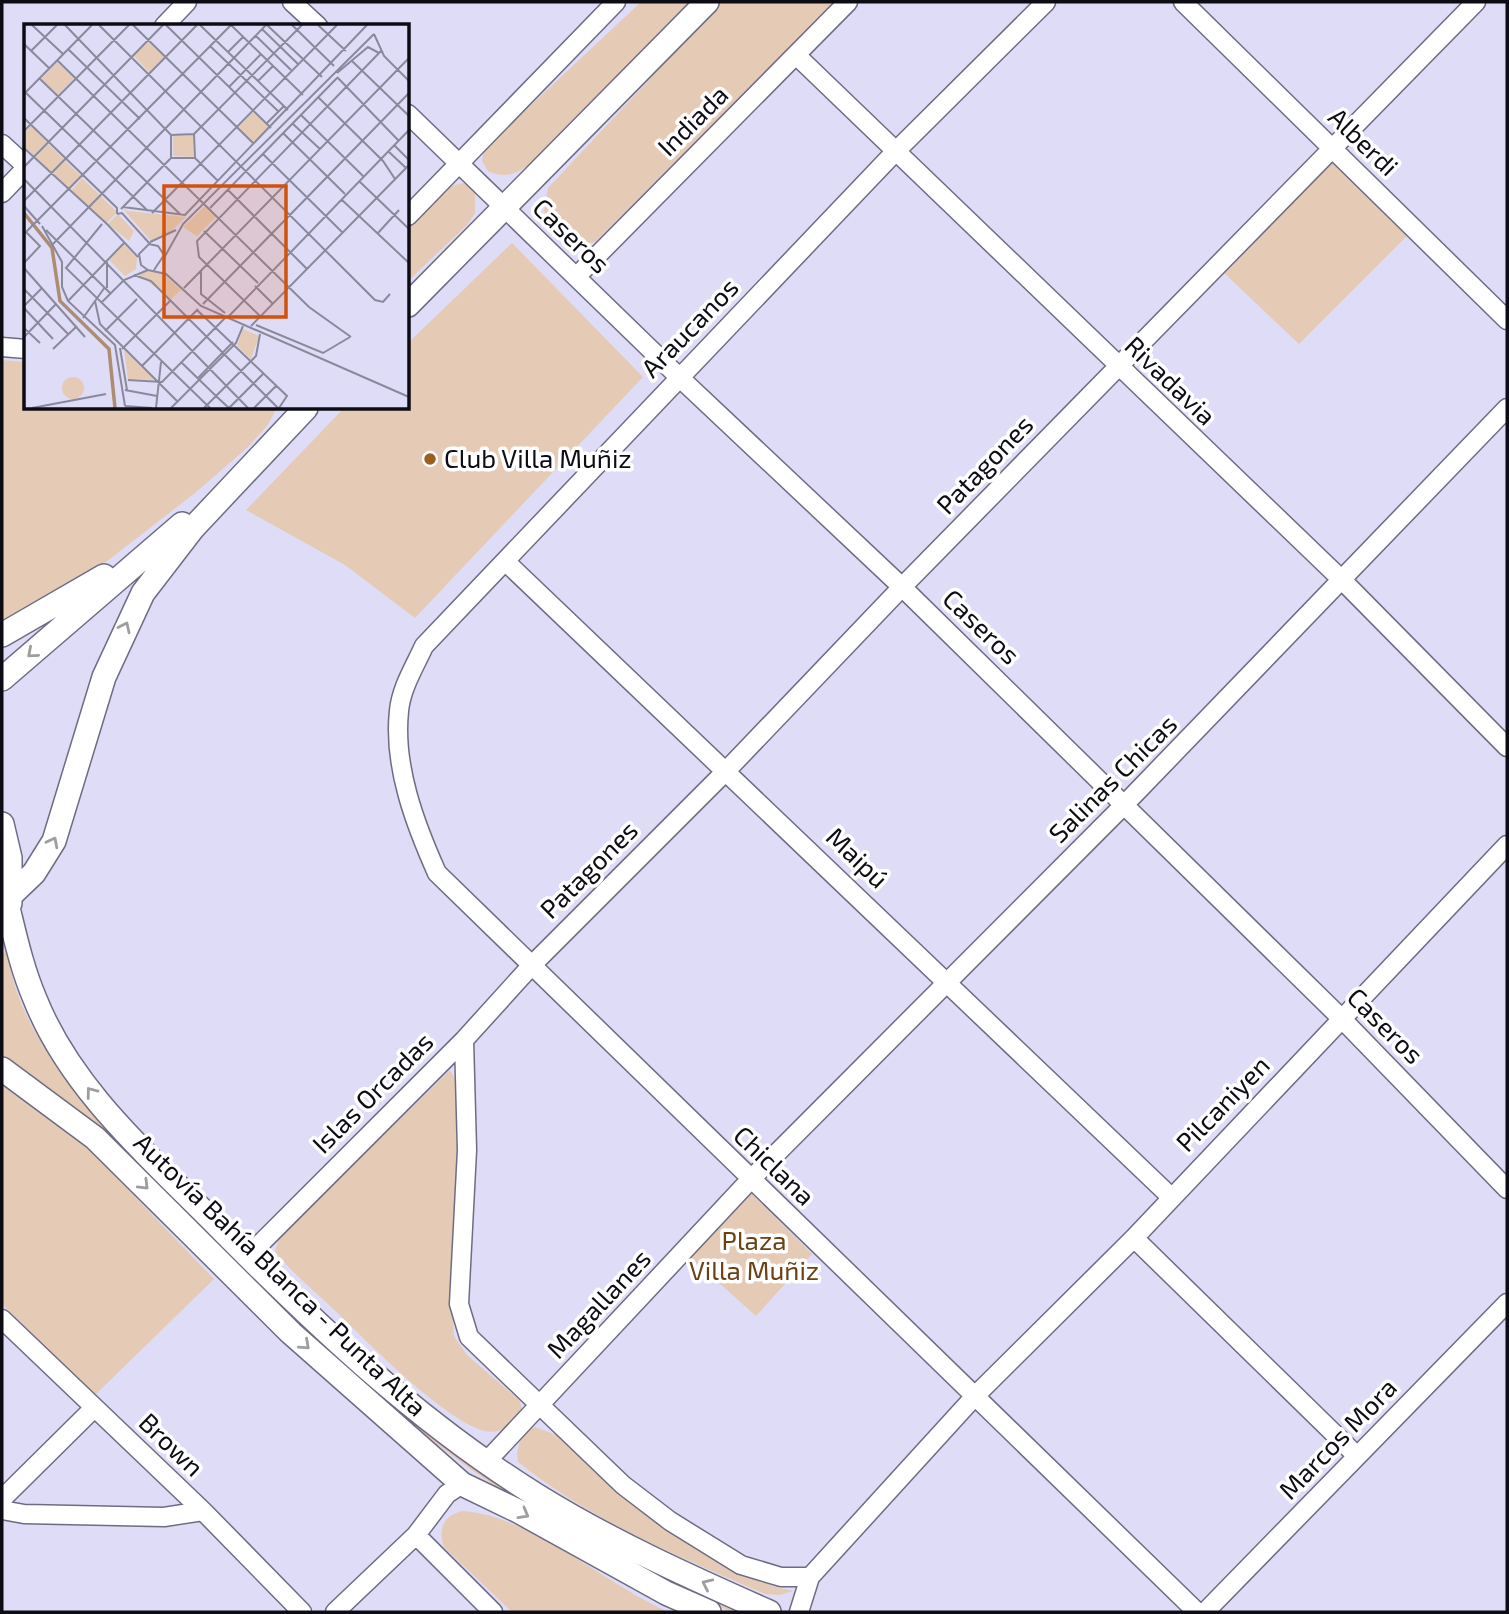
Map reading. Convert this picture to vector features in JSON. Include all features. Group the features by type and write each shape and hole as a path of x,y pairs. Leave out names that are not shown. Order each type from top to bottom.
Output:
{"main road":[{"path":"410,303 707,2"},
{"path":"7,913 45,858 63,821 104,677 129,619 175,548 304,410"},
{"path":"2,680 241,475"},
{"path":"2,635 158,544"},
{"name":"Autovía Bahía Blanca - Punta Alta","path":"2,824 10,858 7,913 35,1001 78,1075 116,1122 248,1256 355,1358 486,1462 536,1496 639,1552 769,1612"},
{"name":"Autovía Bahía Blanca - Punta Alta","path":"2,1069 95,1138 291,1333 462,1484 518,1511 666,1593 709,1612"}],"street":[{"path":"166,24 187,2"},
{"path":"292,2 315,24"},
{"path":"410,214 616,2"},
{"name":"Indiada","path":"576,277 848,2"},
{"name":"Araucanos","path":"398,710 424,646 894,153 1046,2"},
{"name":"Alberdi","path":"1183,2 1507,320"},
{"name":"Patagones","path":"532,965 727,770 902,587 1476,2"},
{"name":"Rivadavia","path":"796,55 894,153 1343,581 1507,747"},
{"name":"Caseros","path":"410,116 679,377 902,587 1125,805 1340,1018 1507,1189"},
{"path":"2,144 24,165"},
{"path":"2,192 24,169"},
{"path":"2,347 24,349"},
{"name":"Salinas Chicas","path":"750,1181 1125,805 1507,408"},
{"name":"Maipú","path":"505,561 727,770 1171,1197"},
{"name":"Chiclana","path":"398,710 400,755 410,803 437,873 750,1181 1197,1612"},
{"name":"Pilcaniyen","path":"810,1577 975,1396 1134,1238 1507,845"},
{"name":"Islas Orcadas","path":"248,1256 464,1040 532,965"},
{"path":"464,1040 467,1150 459,1304 463,1325 477,1348 623,1485 697,1540 741,1565 781,1577 810,1577 800,1612"},
{"name":"Magallanes","path":"486,1462 750,1181"},
{"path":"1134,1238 1357,1456"},
{"name":"Marcos Mora","path":"1205,1612 1507,1303"},
{"name":"Brown","path":"2,1319 203,1511 302,1612"},
{"path":"2,1499 94,1408"},
{"path":"335,1612 416,1535 447,1494 462,1484"},
{"path":"2,1510 24,1514 164,1517 203,1511"},
{"path":"416,1535 493,1612"}],"green space":[{"path":"641,2 690,2 530,164 510,174 500,175 488,171 482,161 484,149"},
{"path":"722,2 835,2 595,242 578,243 564,237 544,211 548,188"},
{"path":"1334,157 1412,231 1299,344 1222,271"},
{"path":"462,183 475,187 475,213 467,225 410,279 410,225 446,188"},
{"name":"Club Villa Muñiz","path":"512,243 643,377 415,618 345,565 246,510 342,410 410,410 410,341"},
{"path":"2,360 24,362 24,410 276,410 267,426 248,447 195,493 84,579 2,629"},
{"path":"7,948 10,969 30,1023 75,1089 376,1387 751,1612 731,1612 670,1584 507,1494 396,1413 2,1060 2,956"},
{"path":"450,1070 458,1084 458,1188 451,1283 454,1336 467,1355 520,1401 522,1413 509,1425 493,1432 481,1430 463,1421 423,1392 300,1279 275,1251 280,1236"},
{"path":"2,1085 90,1150 214,1279 94,1396 2,1304"},
{"name":"Plaza Villa Muñiz","path":"751,1193 812,1254 756,1316 690,1257"},
{"path":"535,1427 559,1436 606,1480 731,1567 772,1586 793,1591 780,1595 765,1594 700,1566 606,1520 546,1483 518,1462 517,1453 522,1434"},
{"path":"462,1511 488,1515 541,1538 669,1612 512,1612 444,1547 442,1529 446,1520"}],"place":[{"name":"Club Villa Muñiz","path":"430,459"}]}
